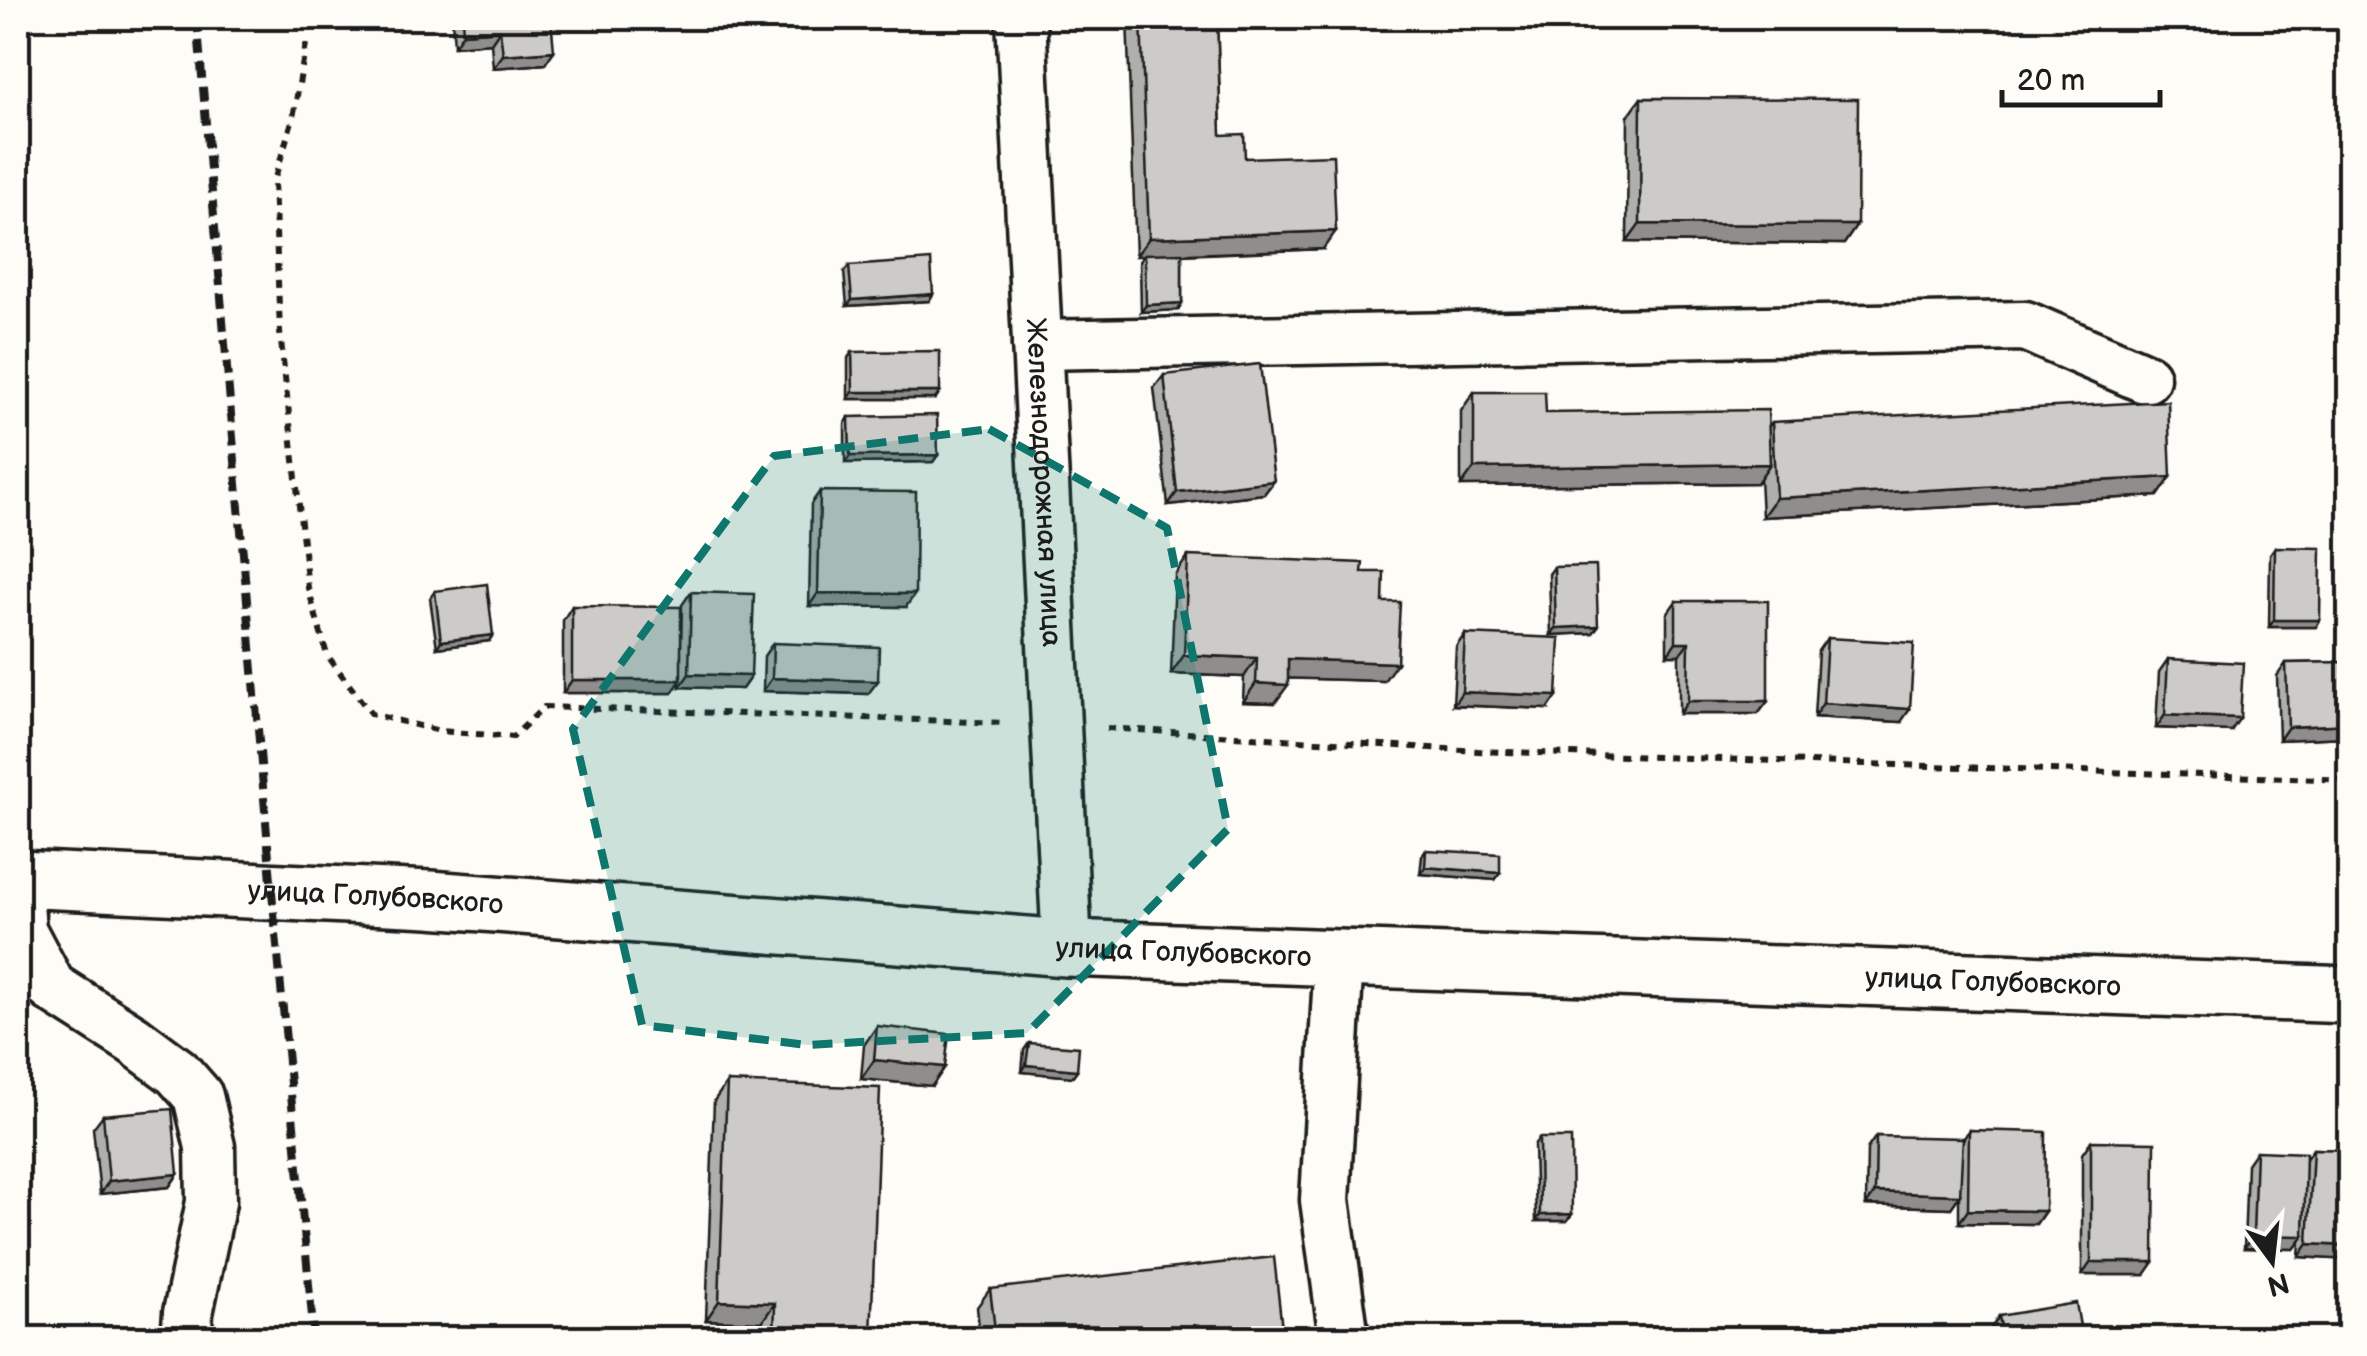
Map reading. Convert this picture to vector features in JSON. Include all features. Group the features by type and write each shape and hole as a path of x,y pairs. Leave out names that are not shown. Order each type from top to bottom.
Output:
{"street":[{"name":"Железнодорожная улица","path":"1021,18 1068,948"},
{"path":"1038,345 2025,326 2145,378"},
{"name":"улица Голубовского","path":"18,879 430,899 1068,948 2350,996"},
{"path":"18,892 20,930 51,988 134,1040 177,1072 198,1096 210,1147 211,1202 186,1338"},
{"path":"1339,958 1326,1200 1344,1338"}],"highlighted area":[{"path":"989,429 1167,528 1228,829 1027,1033 807,1045 642,1025 573,729 774,456"}],"building":[{"path":"462,18 551,18 554,51 503,55 500,30 463,33"},
{"path":"1141,18 1217,18 1221,135 1244,134 1245,158 1333,155 1336,231 1149,238"},
{"path":"1641,98 1858,99 1857,225 1640,224"},
{"path":"1182,253 1182,303 1146,305 1145,254"},
{"path":"931,260 933,294 852,300 849,266"},
{"path":"940,351 940,392 853,392 852,352"},
{"path":"1260,364 1274,481 1177,492 1164,375"},
{"path":"1474,392 1545,392 1546,413 1768,410 1770,464 1474,468"},
{"path":"2168,401 2171,477 1776,498 1772,422"},
{"path":"937,415 938,455 850,456 849,417"},
{"path":"820,491 916,492 915,594 818,593"},
{"path":"2275,547 2321,548 2320,620 2274,620"},
{"path":"1188,556 1363,563 1362,572 1384,572 1383,602 1400,602 1397,663 1288,659 1288,685 1256,683 1257,658 1184,655"},
{"path":"1596,566 1598,626 1556,628 1554,567"},
{"path":"487,584 493,635 441,641 435,591"},
{"path":"691,592 754,594 751,676 689,674"},
{"path":"1676,601 1768,601 1768,701 1688,701 1689,642 1676,642"},
{"path":"572,606 681,607 681,680 572,680"},
{"path":"1465,634 1560,638 1557,696 1462,692"},
{"path":"1827,638 1914,643 1910,709 1823,703"},
{"path":"773,643 879,647 878,681 772,678"},
{"path":"2168,659 2243,663 2240,718 2165,715"},
{"path":"2350,662 2350,724 2288,727 2286,663"},
{"path":"1426,850 1500,854 1500,873 1425,867"},
{"path":"877,1026 949,1034 945,1067 874,1060"},
{"path":"1029,1043 1079,1047 1077,1070 1026,1065"},
{"path":"727,1082 880,1088 871,1338 774,1338 775,1303 719,1301"},
{"path":"172,1109 178,1174 109,1181 103,1115"},
{"path":"1969,1130 2046,1132 2045,1211 1968,1210"},
{"path":"1876,1136 1963,1138 1960,1195 1875,1192"},
{"path":"1539,1138 1571,1138 1572,1214 1540,1215"},
{"path":"2091,1141 2155,1142 2154,1262 2091,1262"},
{"path":"2313,1149 2350,1150 2350,1246 2308,1244"},
{"path":"2256,1151 2306,1153 2304,1236 2253,1235"},
{"path":"1274,1257 1283,1338 996,1338 990,1289"},
{"path":"2076,1303 2082,1338 2003,1338 1999,1316"}],"railway":[{"path":"197,18 314,1338"}]}
